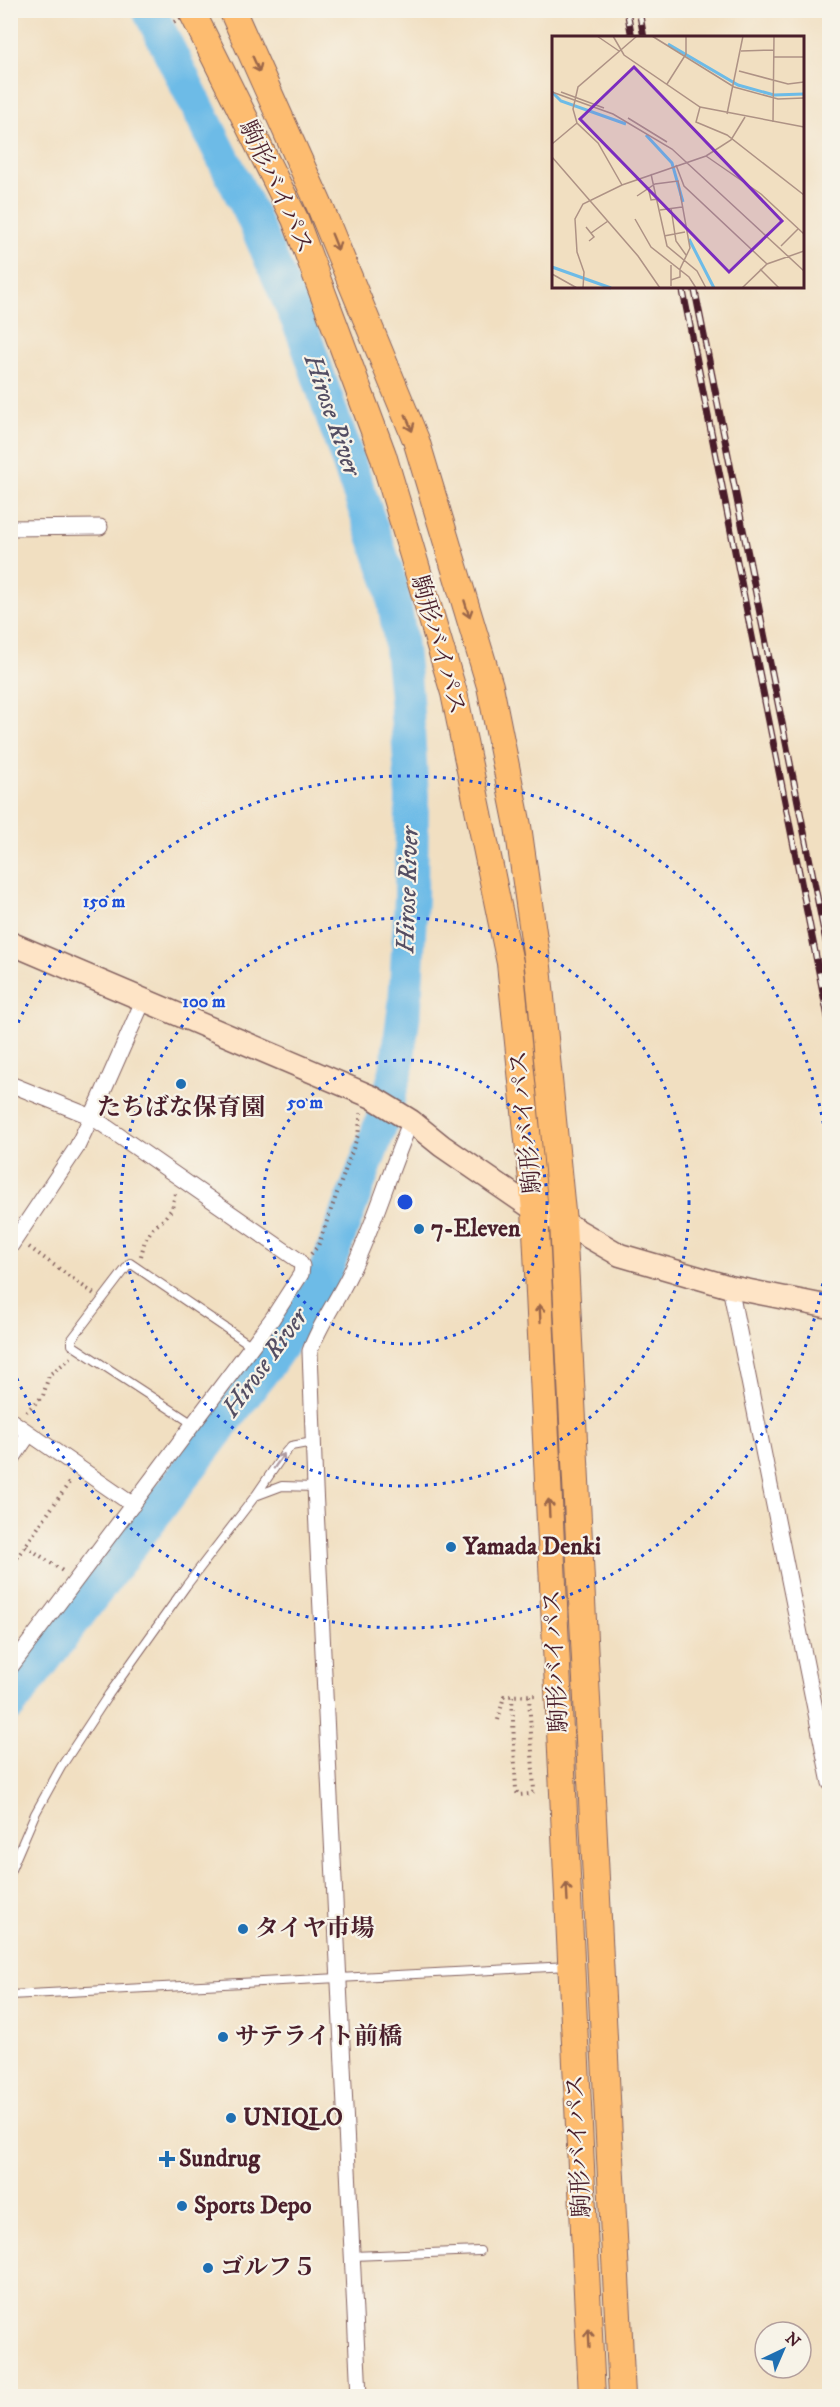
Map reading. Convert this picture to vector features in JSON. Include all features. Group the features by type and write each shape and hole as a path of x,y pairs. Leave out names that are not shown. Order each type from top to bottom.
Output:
{"main road":[{"name":"駒形バイパス","path":"232,10 321,209 416,440 490,686 518,826 538,967 563,1222 622,2397"},
{"name":"駒形バイパス","path":"182,16 295,219 383,455 454,693 510,963 535,1210 592,2397"},
{"path":"573,2022 584,1976 582,1929"}],"street":[{"path":"10,528 100,527"},
{"path":"10,943 369,1096 406,1118 442,1146 535,1210 563,1222 620,1256 730,1287 830,1307"},
{"path":"14,1242 77,1146 144,999"},
{"path":"10,1091 11,1084 92,1117 298,1260 302,1266 301,1274 289,1294 252,1346 10,1668"},
{"path":"359,2397 310,1351 317,1331 357,1260 406,1118"},
{"path":"730,1287 830,1783"},
{"path":"10,1420 133,1505"},
{"path":"10,1462 29,1434"}],"lane":[{"path":"193,1424 72,1345 72,1340 102,1299 130,1263 252,1346"},
{"path":"10,1872 34,1814 61,1767 103,1703 186,1586 291,1446 314,1442"},
{"path":"256,1495 282,1486 315,1487"},
{"path":"10,1995 570,1966"},
{"path":"353,2256 480,2251"}],"path":[{"path":"182,16 196,10"},
{"path":"302,1266 318,1246 358,1135 358,1121 369,1096"},
{"path":"14,1242 102,1299"},
{"path":"10,1568 12,1561 26,1546 79,1469"},
{"path":"26,1546 77,1581"},
{"path":"498,1720 504,1696 543,1694"},
{"path":"512,1696 516,1791 519,1795 531,1794 534,1791 529,1695"}],"waterway":[{"name":"Hirose River","path":"10,1705 271,1360 308,1306 322,1281 382,1121 396,1071 405,1005 411,897 412,796 406,697 400,638 391,584 304,335 252,216 149,10"}],"railway":[{"path":"627,10 632,36"},
{"path":"639,10 644,36"},
{"path":"682,288 830,1027"},
{"path":"694,288 830,961"}],"place":[{"name":"たちばな保育園","path":"181,1084"},
{"name":"7-Eleven","path":"419,1229"},
{"name":"Yamada Denki","path":"451,1547"},
{"name":"タイヤ市場","path":"243,1929"},
{"name":"サテライト前橋","path":"223,2037"},
{"name":"UNIQLO","path":"231,2118"},
{"name":"Sundrug","path":"167,2159"},
{"name":"Sports Depo","path":"182,2206"},
{"name":"ゴルフ５","path":"208,2268"}]}
